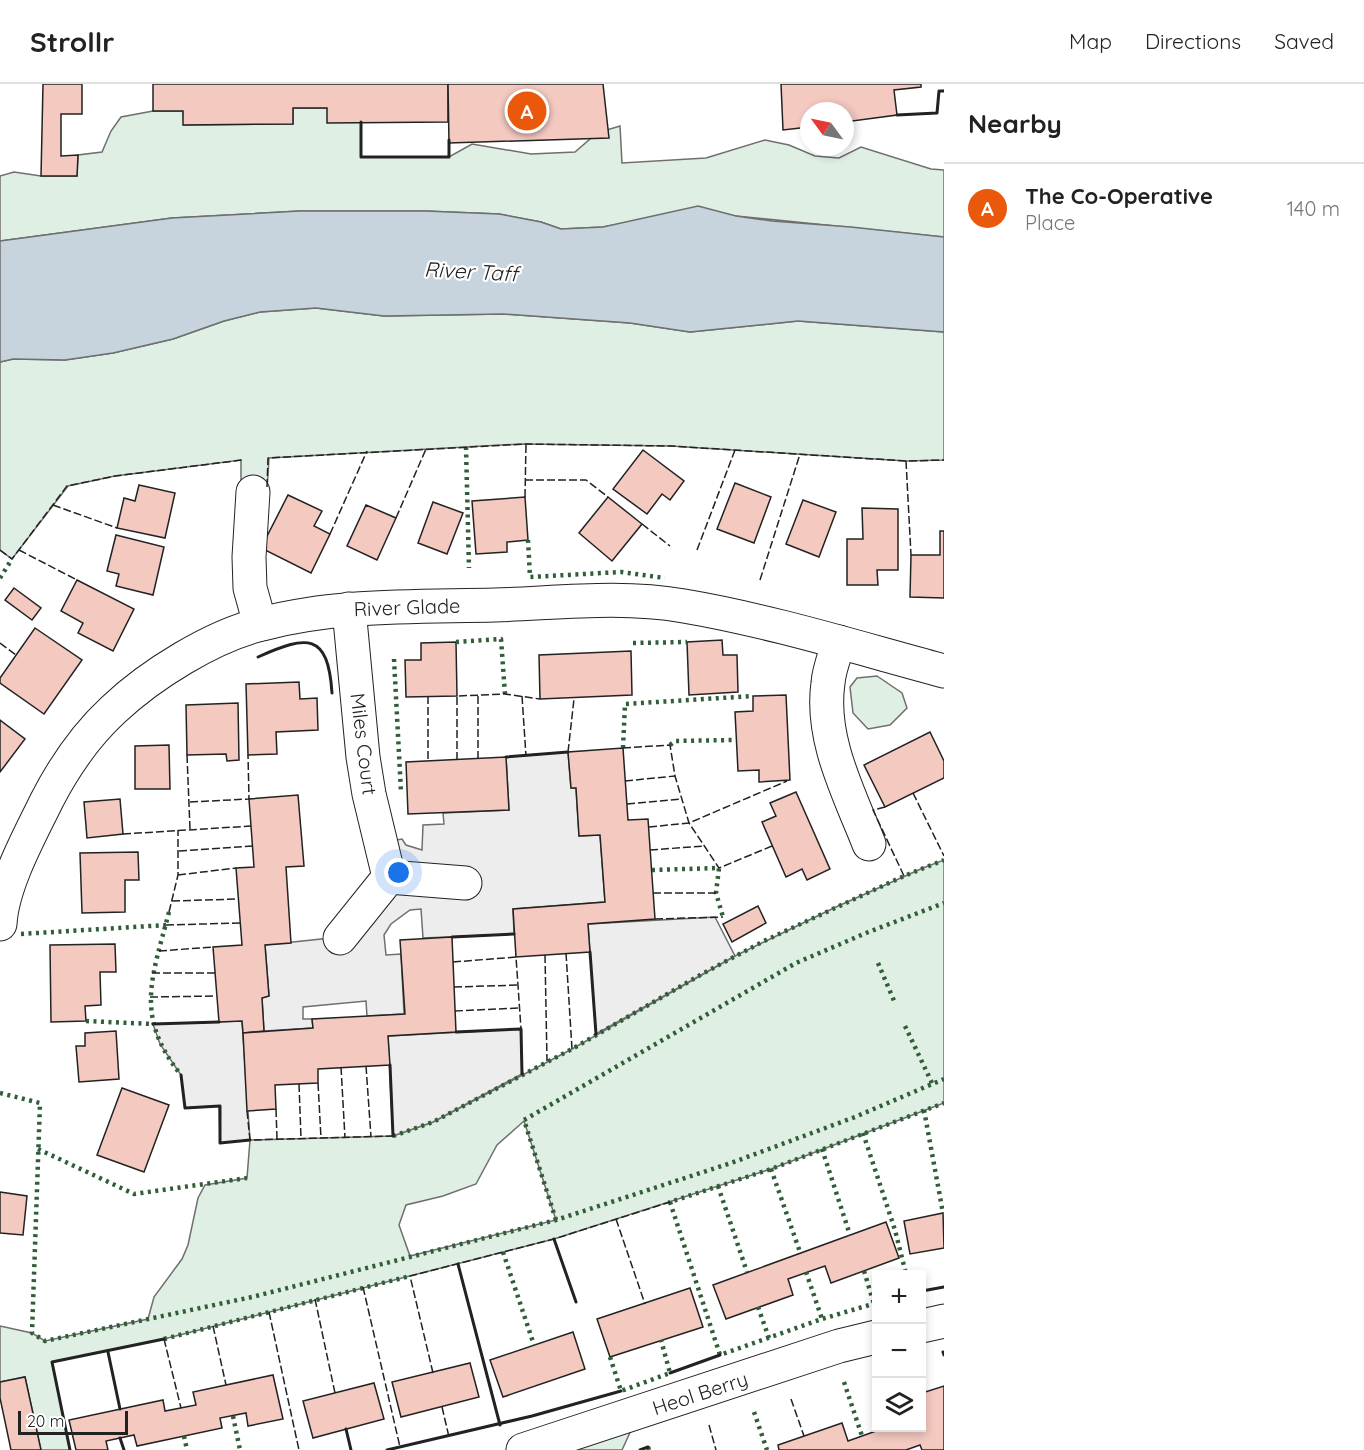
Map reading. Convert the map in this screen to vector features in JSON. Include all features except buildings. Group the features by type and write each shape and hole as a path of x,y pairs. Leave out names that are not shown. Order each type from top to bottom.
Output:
{"street":[{"path":"253,492 249,557 250,588 260,624"},
{"name":"River Glade","path":"0,911 32,830 55,784 82,745 113,710 152,679 205,646 260,624 349,609 618,599 681,605 765,621 944,671"},
{"name":"Miles Court","path":"349,609 363,758 369,794 389,877"},
{"path":"839,642 828,681 826,707 829,735 868,844"},
{"path":"340,938 389,877 465,883"},
{"path":"926,1325 944,1321"},
{"name":"Heol Berry","path":"523,1450 839,1346 872,1338"}],"green space":[{"path":"293,108 327,108 361,122 361,157 449,157 472,144 531,154 575,152 597,133 620,126 622,163 706,158 765,140 800,150 800,156 839,158 854,156 854,150 861,147 931,169 944,170 944,237 736,216 646,219 603,227 561,229 541,222 499,214 425,211 300,211 172,218 0,241 0,176 14,172 41,176 77,176 78,155 102,152 111,131 121,117 153,111 183,111 184,125 293,124"},
{"path":"316,308 384,316 503,314 630,323 690,332 798,321 944,332 944,460 906,461 671,446 521,444 269,458 267,491 241,489 241,460 115,476 68,486 12,559 0,550 0,362 13,359 65,360 113,353 173,339 224,321 260,312"},
{"path":"877,676 902,693 907,708 890,725 868,729 853,713 850,687 857,678"},
{"path":"944,860 944,1103 771,1169 554,1239 164,1339 52,1362 70,1450 41,1450 25,1377 0,1382 0,1326 32,1333 45,1341 148,1319 154,1297 182,1259 188,1245 198,1198 205,1185 247,1178 250,1140 393,1136 433,1122 572,1049 735,956","holes":["524,1121 556,1220 410,1256 399,1225 406,1205 443,1196 476,1184 497,1145"]},
{"path":"639,1413 622,1450 523,1450"}],"shaded area":[{"path":"568,752 571,788 576,788 579,836 600,835 605,902 513,909 514,934 423,938 421,909 410,910 391,924 384,935 386,955 401,954 404,1014 367,1016 366,1001 303,1007 303,1019 312,1019 313,1028 264,1031 262,998 269,996 265,945 340,937 389,877 381,843 402,839 406,845 422,850 423,825 444,824 443,813 509,810 506,757"},
{"path":"715,917 735,956 596,1034 588,924"},
{"path":"242,1021 250,1140 220,1143 219,1106 185,1108 181,1075 160,1044 153,1024"},
{"path":"521,1029 522,1074 433,1122 393,1136 388,1036"}],"water":[{"name":"River Taff","path":"698,206 736,216 772,221 944,237 944,332 798,321 690,332 630,323 503,314 384,316 316,308 260,312 224,321 173,339 113,353 65,360 13,359 0,362 0,241 172,218 300,211 425,211 499,214 541,222 561,229 603,227"}],"hedge":[{"path":"466,447 469,568"},
{"path":"528,540 530,577 621,572 665,578"},
{"path":"0,578 12,559"},
{"path":"456,642 501,639 505,694"},
{"path":"633,643 687,642"},
{"path":"394,659 401,792"},
{"path":"623,748 625,704 753,696"},
{"path":"670,745 675,741 736,740"},
{"path":"393,1136 433,1122 572,1049 764,941 904,876 944,860"},
{"path":"652,870 719,868 716,893 723,917"},
{"path":"556,1220 524,1120 796,963 944,903"},
{"path":"169,912 153,977 152,1015 166,1054 181,1075"},
{"path":"21,934 166,925"},
{"path":"878,963 895,1003"},
{"path":"86,1021 153,1024"},
{"path":"905,1026 932,1083"},
{"path":"0,1093 40,1103 32,1333 45,1341 252,1297 556,1220 731,1163 855,1117 944,1079"},
{"path":"872,1304 822,1319 720,1355 670,1202 771,1169 944,1103"},
{"path":"924,1110 943,1213"},
{"path":"863,1133 895,1230 905,1270"},
{"path":"38,1149 134,1194 247,1178"},
{"path":"822,1149 850,1235"},
{"path":"771,1169 800,1252"},
{"path":"718,1186 747,1272"},
{"path":"503,1252 534,1345"},
{"path":"864,1271 872,1297"},
{"path":"806,1272 822,1319"},
{"path":"164,1339 410,1276"},
{"path":"758,1307 769,1338"},
{"path":"610,1357 621,1391 670,1373 661,1340"},
{"path":"844,1382 862,1436"},
{"path":"754,1412 767,1450"},
{"path":"233,1416 240,1450"},
{"path":"184,1436 187,1450"}],"fence":[{"path":"267,487 268,458 526,444 671,446 906,461 944,460"},
{"path":"525,497 526,444"},
{"path":"396,518 426,449"},
{"path":"697,550 735,450"},
{"path":"330,534 367,451"},
{"path":"760,580 800,454"},
{"path":"0,550 12,559 67,486 115,476 242,460"},
{"path":"906,461 911,555"},
{"path":"525,480 586,480 608,497"},
{"path":"53,505 117,528"},
{"path":"642,524 670,546"},
{"path":"19,550 77,580"},
{"path":"0,643 16,655"},
{"path":"457,760 457,696 505,694 540,699"},
{"path":"478,695 478,759"},
{"path":"428,696 428,761"},
{"path":"522,696 526,756"},
{"path":"568,752 574,699"},
{"path":"623,748 670,745 675,776 689,823 719,868 772,846"},
{"path":"187,755 190,829"},
{"path":"190,802 249,799 248,755"},
{"path":"625,781 675,776"},
{"path":"649,827 689,823 787,781"},
{"path":"913,793 944,856"},
{"path":"627,804 681,799"},
{"path":"885,807 873,810 904,876"},
{"path":"123,834 251,826"},
{"path":"169,912 178,875 178,830"},
{"path":"179,851 253,846"},
{"path":"650,850 704,846"},
{"path":"178,875 236,868"},
{"path":"653,893 716,893"},
{"path":"172,901 239,899"},
{"path":"655,919 723,917"},
{"path":"166,925 241,923"},
{"path":"159,951 213,947"},
{"path":"566,953 572,1049"},
{"path":"545,955 547,1061"},
{"path":"453,962 516,957 521,1029"},
{"path":"152,973 215,973"},
{"path":"454,987 518,985"},
{"path":"150,997 216,996"},
{"path":"455,1011 519,1008"},
{"path":"366,1066 371,1137"},
{"path":"341,1067 345,1138"},
{"path":"318,1083 321,1138"},
{"path":"299,1084 301,1138"},
{"path":"276,1109 277,1139"},
{"path":"247,1111 250,1140 393,1136"},
{"path":"433,1373 410,1276 554,1239 670,1202"},
{"path":"616,1219 645,1304"},
{"path":"363,1287 400,1447"},
{"path":"315,1299 335,1393"},
{"path":"269,1312 299,1450"},
{"path":"213,1326 226,1385"},
{"path":"164,1339 181,1408"},
{"path":"791,1399 804,1436"},
{"path":"442,1407 449,1437"},
{"path":"709,1425 716,1450"}],"wall":[{"path":"897,115 937,113 939,91 944,91"},
{"path":"361,122 361,157 449,157 449,140"},
{"path":"258,657 290,645 312,644 320,649 326,659 332,693"},
{"path":"506,757 568,752"},
{"path":"452,937 514,934"},
{"path":"590,952 596,1034"},
{"path":"153,1024 219,1022"},
{"path":"456,1032 521,1029 522,1074"},
{"path":"390,1065 393,1136"},
{"path":"181,1075 185,1108 220,1106 220,1143 250,1140"},
{"path":"554,1239 576,1302"},
{"path":"458,1264 500,1425"},
{"path":"926,1290 944,1287"},
{"path":"70,1450 52,1362 164,1339"},
{"path":"108,1352 120,1409"},
{"path":"670,1373 720,1355"},
{"path":"387,1450 532,1416 621,1391"},
{"path":"346,1429 351,1450"},
{"path":"120,1438 124,1450"},
{"path":"640,1450 648,1447"}],"place":[{"name":"The Co-Operative","path":"527,111"}]}
